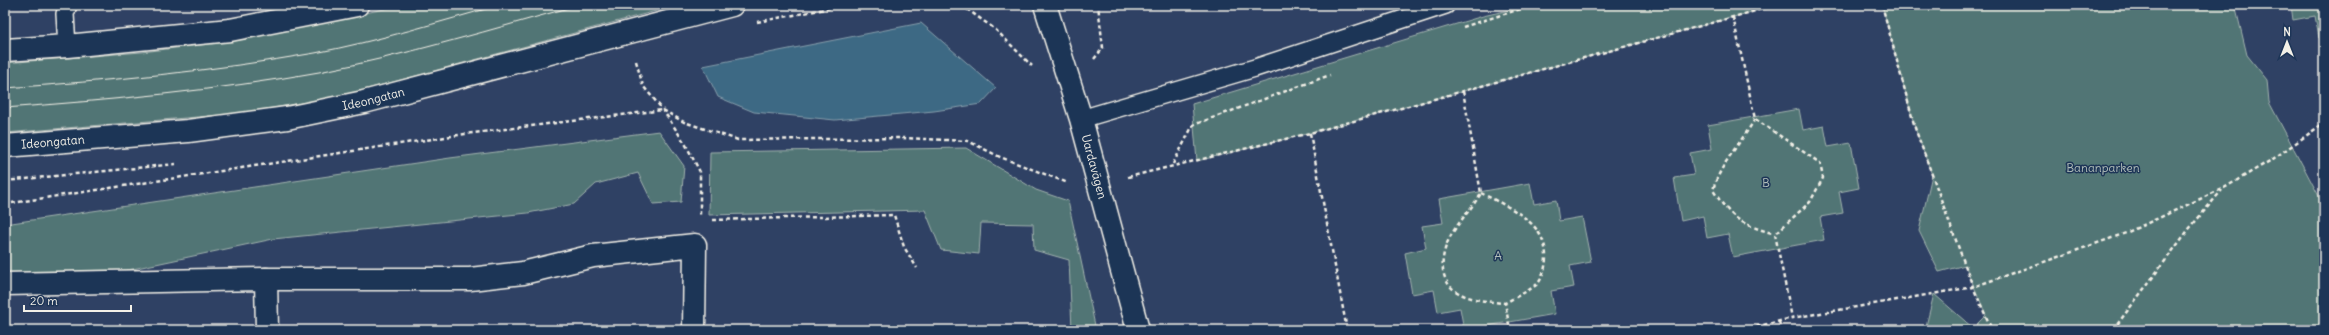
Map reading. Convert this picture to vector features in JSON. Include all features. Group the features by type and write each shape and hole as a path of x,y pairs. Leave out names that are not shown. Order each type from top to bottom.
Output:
{"street":[{"path":"5,50 67,46 230,30 357,5"},
{"name":"Ideongatan","path":"5,146 188,131 287,118 364,102 732,5"},
{"name":"Uardavägen","path":"1045,5 1081,119 1138,330"},
{"path":"5,284 266,279 470,279 523,273 593,256 695,245 694,330"},
{"path":"266,279 267,330"}],"lane":[{"path":"67,46 65,14 68,5"},
{"path":"1081,119 1255,68 1446,5"}],"path":[{"path":"961,5 995,29 1028,64"},
{"path":"965,7 974,5"},
{"path":"1098,5 1103,48"},
{"path":"1460,28 1533,5"},
{"path":"1126,177 1173,164 1310,134 1777,5"},
{"path":"1882,5 1915,128 1974,287 1992,330"},
{"path":"1732,17 1755,119 1740,145 1718,173 1713,190 1726,211 1749,226 1775,234"},
{"path":"635,59 642,86 663,110 686,145 700,172 700,220"},
{"path":"1173,164 1193,125 1334,73"},
{"path":"1463,91 1482,192 1470,212 1452,232 1442,258 1442,270 1448,281 1457,292 1485,302 1505,303 1538,282 1546,263 1546,243 1535,225 1482,192"},
{"path":"5,204 464,134 663,110 684,122 738,140 903,138 968,141 1000,157 1070,184"},
{"path":"1755,119 1820,163 1823,178 1810,202 1775,234"},
{"path":"1743,330 1792,318 1974,287 2126,233 2224,188 2273,158 2324,123"},
{"path":"1310,134 1347,330"},
{"path":"2113,330 2189,229 2224,188"},
{"path":"708,220 894,215 904,247 917,268"},
{"path":"1775,234 1792,318"},
{"path":"1505,303 1510,330"},
{"path":"1779,321 1781,330"}],"green space":[{"path":"403,5 678,5 341,96 245,113 5,133 5,63 142,52 234,41"},
{"path":"1531,5 1777,5 1310,133 1197,161 1192,104 1483,16"},
{"name":"Bananparken","path":"1882,5 2235,5 2247,55 2267,80 2269,102 2321,200 2324,214 2324,330 1925,330 1934,294 1973,328 1986,315 1965,265 1939,272 1919,231 1932,175 1915,128"},
{"path":"2291,5 2324,5 2324,37 2319,38 2315,16 2293,20"},
{"name":"B","path":"1799,109 1803,130 1824,126 1828,147 1851,143 1859,188 1839,192 1843,213 1820,217 1824,240 1733,257 1728,234 1707,238 1703,216 1681,221 1674,178 1694,175 1690,153 1712,149 1708,125"},
{"path":"659,131 684,166 681,202 653,204 638,173 596,184 574,204 528,213 273,239 123,271 5,273 5,224 450,158"},
{"path":"966,148 1036,190 1068,201 1096,330 1072,330 1069,260 1034,250 1033,224 981,223 979,254 941,250 925,210 709,215 710,152"},
{"name":"A","path":"1530,183 1534,204 1556,200 1559,221 1582,217 1591,262 1570,266 1574,287 1551,291 1555,314 1464,330 1460,308 1438,312 1434,290 1412,294 1405,253 1426,248 1422,226 1443,223 1439,199"}],"water":[{"path":"921,23 996,88 981,104 934,111 835,120 754,112 718,97 703,66"}],"tram line":[{"path":"5,88 161,75 315,53 385,37 500,5"},
{"path":"5,108 84,102 202,90 280,79 385,58 579,5"}]}
